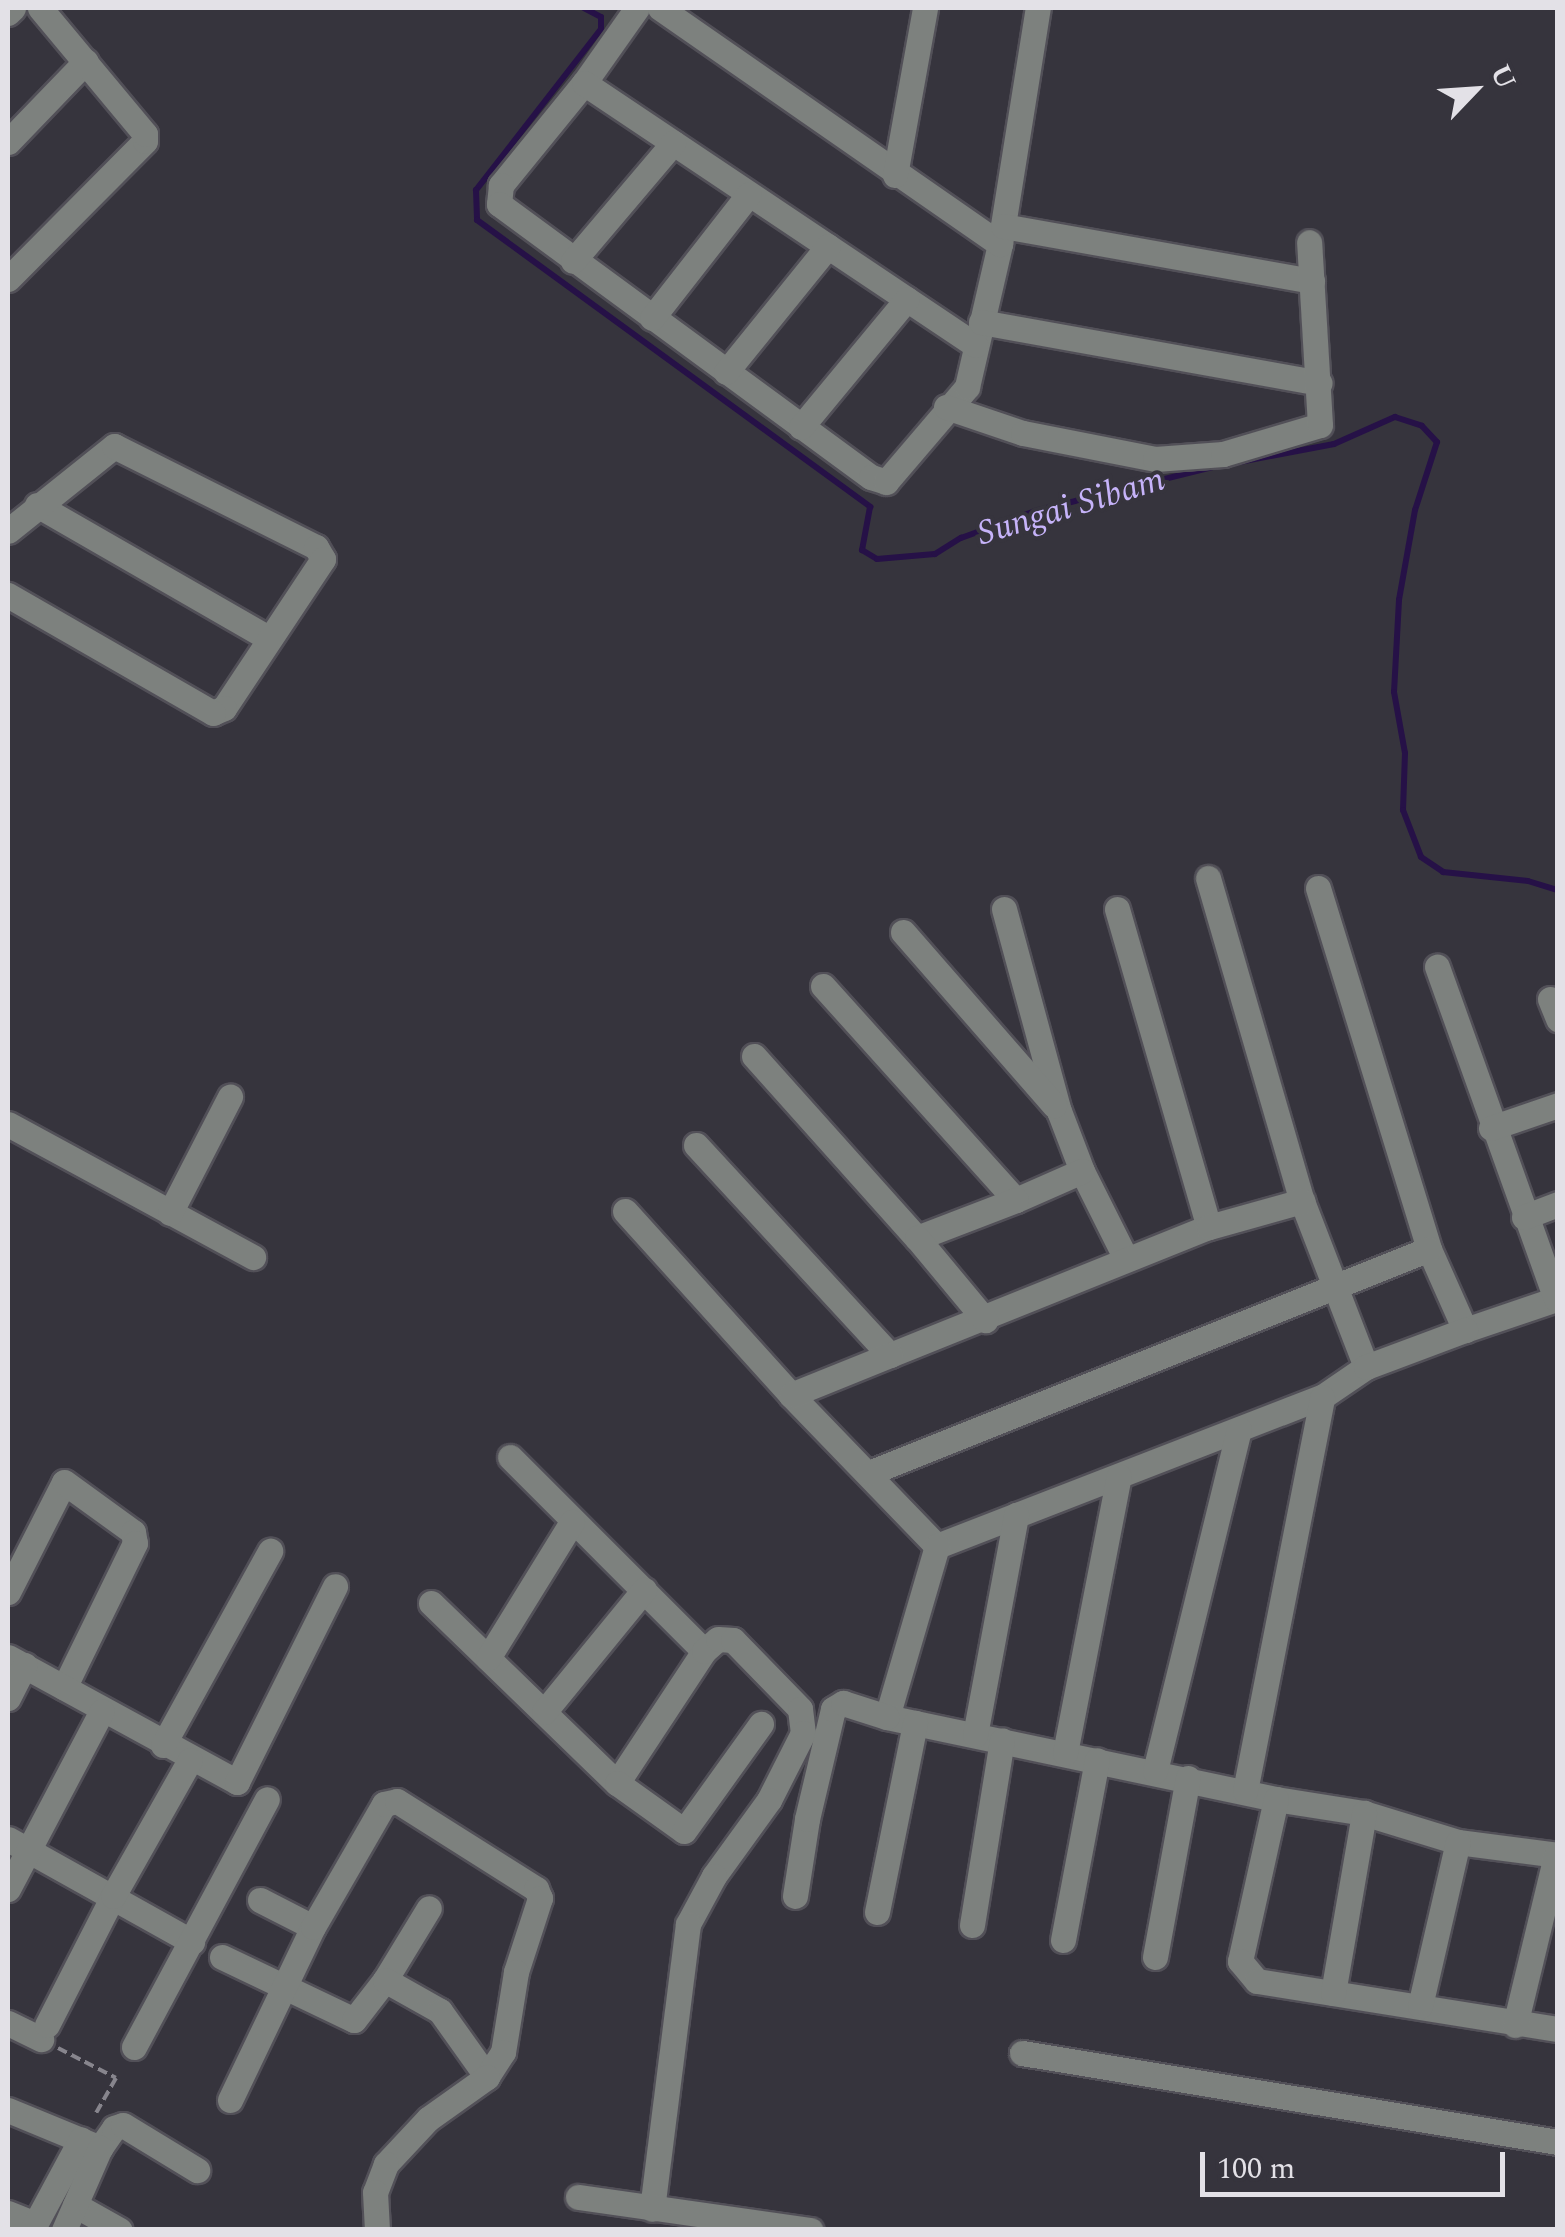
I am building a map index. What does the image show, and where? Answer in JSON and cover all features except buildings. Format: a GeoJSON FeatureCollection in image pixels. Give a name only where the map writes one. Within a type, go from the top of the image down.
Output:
{"type":"FeatureCollection","features":[{"type":"Feature","properties":{"kind":"street"},"geometry":{"type":"LineString","coordinates":[[8,13],[13,8]]}},
{"type":"Feature","properties":{"kind":"street"},"geometry":{"type":"LineString","coordinates":[[8,280],[144,141],[142,126],[40,8]]}},
{"type":"Feature","properties":{"kind":"street"},"geometry":{"type":"LineString","coordinates":[[637,8],[584,83],[501,184],[499,204],[871,478],[886,482],[966,386],[1002,235],[1038,8]]}},
{"type":"Feature","properties":{"kind":"street"},"geometry":{"type":"LineString","coordinates":[[660,8],[896,175],[1002,235],[1312,281]]}},
{"type":"Feature","properties":{"kind":"street"},"geometry":{"type":"LineString","coordinates":[[896,175],[925,8]]}},
{"type":"Feature","properties":{"kind":"street"},"geometry":{"type":"LineString","coordinates":[[8,142],[86,62]]}},
{"type":"Feature","properties":{"kind":"street"},"geometry":{"type":"LineString","coordinates":[[584,83],[906,299],[979,334],[1320,383]]}},
{"type":"Feature","properties":{"kind":"street"},"geometry":{"type":"LineString","coordinates":[[573,261],[673,143]]}},
{"type":"Feature","properties":{"kind":"street"},"geometry":{"type":"LineString","coordinates":[[652,318],[750,194]]}},
{"type":"Feature","properties":{"kind":"street"},"geometry":{"type":"LineString","coordinates":[[946,407],[1024,432],[1156,458],[1223,454],[1320,424],[1310,242]]}},
{"type":"Feature","properties":{"kind":"street"},"geometry":{"type":"LineString","coordinates":[[726,372],[828,246]]}},
{"type":"Feature","properties":{"kind":"street"},"geometry":{"type":"LineString","coordinates":[[801,426],[906,299]]}},
{"type":"Feature","properties":{"kind":"street"},"geometry":{"type":"LineString","coordinates":[[8,531],[107,448],[122,446],[316,547],[322,559],[224,708],[212,713],[8,595]]}},
{"type":"Feature","properties":{"kind":"street"},"geometry":{"type":"LineString","coordinates":[[37,505],[268,638]]}},
{"type":"Feature","properties":{"kind":"street"},"geometry":{"type":"LineString","coordinates":[[1208,878],[1302,1201],[1366,1367]]}},
{"type":"Feature","properties":{"kind":"street"},"geometry":{"type":"LineString","coordinates":[[1318,888],[1429,1249],[1465,1330]]}},
{"type":"Feature","properties":{"kind":"street"},"geometry":{"type":"LineString","coordinates":[[1004,909],[1059,1111],[1082,1171],[1126,1259]]}},
{"type":"Feature","properties":{"kind":"street"},"geometry":{"type":"LineString","coordinates":[[1116,909],[1209,1227]]}},
{"type":"Feature","properties":{"kind":"street"},"geometry":{"type":"LineString","coordinates":[[903,932],[1059,1111]]}},
{"type":"Feature","properties":{"kind":"street"},"geometry":{"type":"LineString","coordinates":[[937,1546],[1322,1397],[1366,1367],[1556,1299],[1491,1128],[1436,967]]}},
{"type":"Feature","properties":{"kind":"street"},"geometry":{"type":"LineString","coordinates":[[823,986],[1016,1200]]}},
{"type":"Feature","properties":{"kind":"street"},"geometry":{"type":"LineString","coordinates":[[754,1056],[985,1320]]}},
{"type":"Feature","properties":{"kind":"street"},"geometry":{"type":"LineString","coordinates":[[170,1213],[230,1097]]}},
{"type":"Feature","properties":{"kind":"street"},"geometry":{"type":"LineString","coordinates":[[1491,1128],[1558,1104]]}},
{"type":"Feature","properties":{"kind":"street"},"geometry":{"type":"LineString","coordinates":[[8,1124],[254,1257]]}},
{"type":"Feature","properties":{"kind":"street"},"geometry":{"type":"LineString","coordinates":[[696,1144],[890,1355]]}},
{"type":"Feature","properties":{"kind":"street"},"geometry":{"type":"LineString","coordinates":[[917,1238],[1082,1171]]}},
{"type":"Feature","properties":{"kind":"street"},"geometry":{"type":"LineString","coordinates":[[791,1395],[1209,1227],[1302,1201]]}},
{"type":"Feature","properties":{"kind":"street"},"geometry":{"type":"LineString","coordinates":[[1524,1217],[1558,1204]]}},
{"type":"Feature","properties":{"kind":"street"},"geometry":{"type":"LineString","coordinates":[[625,1211],[791,1395],[937,1546]]}},
{"type":"Feature","properties":{"kind":"street"},"geometry":{"type":"LineString","coordinates":[[869,1473],[1429,1249]]}},
{"type":"Feature","properties":{"kind":"street"},"geometry":{"type":"LineString","coordinates":[[1246,1792],[1322,1397]]}},
{"type":"Feature","properties":{"kind":"street"},"geometry":{"type":"LineString","coordinates":[[1154,1771],[1239,1429]]}},
{"type":"Feature","properties":{"kind":"street"},"geometry":{"type":"LineString","coordinates":[[510,1457],[704,1651]]}},
{"type":"Feature","properties":{"kind":"street"},"geometry":{"type":"LineString","coordinates":[[1064,1753],[1118,1476]]}},
{"type":"Feature","properties":{"kind":"street"},"geometry":{"type":"LineString","coordinates":[[8,1592],[64,1482],[133,1532],[135,1543],[64,1688]]}},
{"type":"Feature","properties":{"kind":"street"},"geometry":{"type":"LineString","coordinates":[[975,1735],[1016,1516]]}},
{"type":"Feature","properties":{"kind":"street"},"geometry":{"type":"LineString","coordinates":[[488,1658],[572,1522]]}},
{"type":"Feature","properties":{"kind":"street"},"geometry":{"type":"LineString","coordinates":[[887,1717],[937,1546]]}},
{"type":"Feature","properties":{"kind":"street"},"geometry":{"type":"LineString","coordinates":[[164,1745],[270,1550]]}},
{"type":"Feature","properties":{"kind":"street"},"geometry":{"type":"LineString","coordinates":[[8,1698],[16,1661],[190,1760],[237,1782],[335,1586]]}},
{"type":"Feature","properties":{"kind":"street"},"geometry":{"type":"LineString","coordinates":[[544,1712],[644,1590]]}},
{"type":"Feature","properties":{"kind":"street"},"geometry":{"type":"LineString","coordinates":[[431,1603],[617,1783],[684,1831],[761,1724]]}},
{"type":"Feature","properties":{"kind":"street"},"geometry":{"type":"LineString","coordinates":[[617,1783],[704,1651],[718,1639],[733,1640],[796,1702],[804,1726],[769,1800],[714,1876],[688,1924],[652,2209]]}},
{"type":"Feature","properties":{"kind":"street"},"geometry":{"type":"LineString","coordinates":[[796,1896],[807,1819],[833,1709],[843,1703],[915,1723],[1276,1799],[1364,1813],[1458,1842],[1557,1855],[1515,2025]]}},
{"type":"Feature","properties":{"kind":"street"},"geometry":{"type":"LineString","coordinates":[[8,1890],[19,1845],[102,1710]]}},
{"type":"Feature","properties":{"kind":"street"},"geometry":{"type":"LineString","coordinates":[[877,1912],[915,1723]]}},
{"type":"Feature","properties":{"kind":"street"},"geometry":{"type":"LineString","coordinates":[[972,1925],[1002,1740]]}},
{"type":"Feature","properties":{"kind":"street"},"geometry":{"type":"LineString","coordinates":[[8,2023],[44,2032],[113,1896],[190,1760]]}},
{"type":"Feature","properties":{"kind":"street"},"geometry":{"type":"LineString","coordinates":[[1064,1940],[1097,1760]]}},
{"type":"Feature","properties":{"kind":"street"},"geometry":{"type":"LineString","coordinates":[[1155,1957],[1188,1778]]}},
{"type":"Feature","properties":{"kind":"street"},"geometry":{"type":"LineString","coordinates":[[134,2047],[266,1799]]}},
{"type":"Feature","properties":{"kind":"street"},"geometry":{"type":"LineString","coordinates":[[1276,1799],[1240,1961],[1257,1982],[1558,2029]]}},
{"type":"Feature","properties":{"kind":"street"},"geometry":{"type":"LineString","coordinates":[[230,2100],[312,1927],[390,1801],[536,1890],[540,1898],[516,1972],[503,2052],[486,2077],[428,2119],[386,2164],[375,2192],[377,2230]]}},
{"type":"Feature","properties":{"kind":"street"},"geometry":{"type":"LineString","coordinates":[[1333,1993],[1364,1813]]}},
{"type":"Feature","properties":{"kind":"street"},"geometry":{"type":"LineString","coordinates":[[1420,2006],[1458,1842]]}},
{"type":"Feature","properties":{"kind":"street"},"geometry":{"type":"LineString","coordinates":[[19,1845],[192,1942]]}},
{"type":"Feature","properties":{"kind":"street"},"geometry":{"type":"LineString","coordinates":[[260,1900],[312,1927]]}},
{"type":"Feature","properties":{"kind":"street"},"geometry":{"type":"LineString","coordinates":[[222,1957],[349,2022],[385,1980],[429,1908]]}},
{"type":"Feature","properties":{"kind":"street"},"geometry":{"type":"LineString","coordinates":[[385,1980],[440,2012],[486,2077]]}},
{"type":"Feature","properties":{"kind":"street"},"geometry":{"type":"LineString","coordinates":[[1022,2053],[1558,2142]]}},
{"type":"Feature","properties":{"kind":"street"},"geometry":{"type":"LineString","coordinates":[[8,2110],[91,2144]]}},
{"type":"Feature","properties":{"kind":"street"},"geometry":{"type":"LineString","coordinates":[[8,2213],[34,2227],[91,2144],[124,2125],[197,2170]]}},
{"type":"Feature","properties":{"kind":"street"},"geometry":{"type":"LineString","coordinates":[[64,2230],[75,2205],[91,2144]]}},
{"type":"Feature","properties":{"kind":"street"},"geometry":{"type":"LineString","coordinates":[[578,2197],[811,2230]]}},
{"type":"Feature","properties":{"kind":"street"},"geometry":{"type":"LineString","coordinates":[[75,2205],[120,2230]]}},
{"type":"Feature","properties":{"kind":"path"},"geometry":{"type":"LineString","coordinates":[[44,2032],[116,2078],[91,2144]]}},
{"type":"Feature","properties":{"kind":"waterway","name":"Sungai Sibam"},"geometry":{"type":"LineString","coordinates":[[584,8],[601,17],[601,29],[476,190],[477,220],[870,507],[862,550],[877,559],[935,554],[961,538],[1035,511],[1217,466]]}},
{"type":"Feature","properties":{"kind":"waterway","name":"Sungai Sibam"},"geometry":{"type":"LineString","coordinates":[[1229,464],[1334,444],[1395,417],[1422,426],[1437,442],[1415,510],[1399,600],[1394,692],[1405,753],[1403,810],[1421,857],[1443,872],[1528,881],[1558,890]]}}]}
